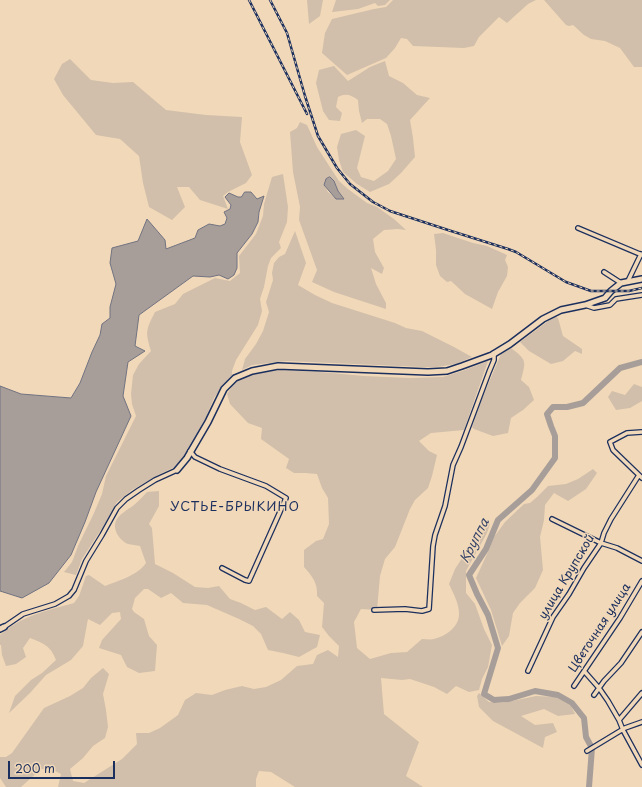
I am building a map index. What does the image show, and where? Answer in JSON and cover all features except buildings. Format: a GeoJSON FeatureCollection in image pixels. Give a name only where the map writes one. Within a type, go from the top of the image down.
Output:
{"type":"FeatureCollection","features":[{"type":"Feature","properties":{"kind":"street"},"geometry":{"type":"LineString","coordinates":[[578,228],[641,254],[628,282]]}},
{"type":"Feature","properties":{"kind":"street"},"geometry":{"type":"LineString","coordinates":[[604,272],[621,283]]}},
{"type":"Feature","properties":{"kind":"street"},"geometry":{"type":"LineString","coordinates":[[2,628],[23,614],[56,604],[69,596],[74,590],[86,561],[117,508],[126,499],[139,490],[155,480],[177,470],[208,422],[224,389],[235,378],[252,371],[278,366],[428,372],[446,371],[494,353],[525,333],[543,319],[561,310],[585,305],[605,298],[621,283],[642,279]]}},
{"type":"Feature","properties":{"kind":"street"},"geometry":{"type":"LineString","coordinates":[[585,305],[594,308],[610,305],[616,300],[642,295]]}},
{"type":"Feature","properties":{"kind":"street"},"geometry":{"type":"LineString","coordinates":[[374,610],[405,609],[422,611],[429,609],[435,535],[445,506],[453,465],[494,360],[494,353]]}},
{"type":"Feature","properties":{"kind":"street"},"geometry":{"type":"LineString","coordinates":[[640,476],[614,450],[610,442],[628,434],[642,432]]}},
{"type":"Feature","properties":{"kind":"street"},"geometry":{"type":"LineString","coordinates":[[190,452],[195,457],[220,469],[266,486],[286,498],[249,581],[222,568]]}},
{"type":"Feature","properties":{"kind":"street","name":"улица Крупской"},"geometry":{"type":"LineString","coordinates":[[528,671],[554,617],[601,543],[611,519],[640,476]]}},
{"type":"Feature","properties":{"kind":"street"},"geometry":{"type":"LineString","coordinates":[[552,519],[601,543],[617,548],[642,561]]}},
{"type":"Feature","properties":{"kind":"street","name":"Цветочная улица"},"geometry":{"type":"LineString","coordinates":[[574,686],[620,618],[642,581]]}},
{"type":"Feature","properties":{"kind":"street"},"geometry":{"type":"LineString","coordinates":[[594,695],[621,663],[642,632]]}},
{"type":"Feature","properties":{"kind":"street"},"geometry":{"type":"LineString","coordinates":[[584,672],[599,688],[619,720],[642,765]]}},
{"type":"Feature","properties":{"kind":"street"},"geometry":{"type":"LineString","coordinates":[[619,720],[642,693]]}},
{"type":"Feature","properties":{"kind":"street"},"geometry":{"type":"LineString","coordinates":[[587,751],[623,730],[642,722]]}},
{"type":"Feature","properties":{"kind":"shaded area"},"geometry":{"type":"Polygon","coordinates":[[[307,0],[323,0],[320,16],[309,24],[307,0]]]}},
{"type":"Feature","properties":{"kind":"shaded area"},"geometry":{"type":"Polygon","coordinates":[[[336,0],[390,0],[385,5],[378,6],[375,3],[358,9],[332,12],[336,0]]]}},
{"type":"Feature","properties":{"kind":"shaded area"},"geometry":{"type":"Polygon","coordinates":[[[393,0],[536,0],[528,4],[507,23],[499,17],[479,37],[474,46],[464,48],[413,46],[407,39],[401,38],[386,58],[347,75],[322,53],[325,33],[332,19],[386,7],[393,0]]]}},
{"type":"Feature","properties":{"kind":"shaded area"},"geometry":{"type":"Polygon","coordinates":[[[544,0],[642,0],[642,67],[634,67],[620,48],[605,41],[591,39],[573,25],[566,25],[544,0]]]}},
{"type":"Feature","properties":{"kind":"shaded area"},"geometry":{"type":"Polygon","coordinates":[[[70,59],[91,80],[113,83],[133,82],[166,110],[206,115],[242,117],[240,142],[252,175],[246,183],[223,196],[228,209],[200,200],[189,187],[177,187],[185,207],[172,220],[149,207],[143,183],[139,156],[120,139],[96,135],[63,95],[54,79],[62,64],[70,59]]]}},
{"type":"Feature","properties":{"kind":"shaded area"},"geometry":{"type":"Polygon","coordinates":[[[385,61],[389,76],[403,83],[417,95],[430,98],[410,120],[415,157],[389,184],[370,192],[357,184],[343,172],[337,147],[341,134],[356,130],[365,136],[357,168],[361,177],[374,181],[388,171],[396,159],[387,124],[380,119],[367,119],[362,123],[358,100],[346,95],[338,97],[336,107],[342,113],[340,121],[329,120],[323,111],[316,83],[319,70],[334,66],[348,81],[370,67],[385,61]]]}},
{"type":"Feature","properties":{"kind":"shaded area"},"geometry":{"type":"Polygon","coordinates":[[[300,122],[307,125],[317,147],[339,181],[367,203],[377,207],[394,219],[406,230],[384,230],[373,239],[375,252],[384,268],[382,274],[371,268],[376,284],[386,303],[386,309],[334,292],[312,282],[317,270],[299,220],[300,207],[293,172],[290,132],[297,128],[300,122]],[[334,181],[324,185],[328,192],[336,199],[344,199],[338,191],[334,181]]]}},
{"type":"Feature","properties":{"kind":"shaded area"},"geometry":{"type":"Polygon","coordinates":[[[283,174],[288,207],[287,222],[279,242],[281,248],[271,258],[268,266],[260,299],[262,311],[258,325],[236,360],[232,371],[232,377],[214,398],[193,442],[175,467],[132,490],[117,502],[108,519],[82,559],[76,575],[64,572],[72,562],[102,494],[106,476],[136,416],[132,404],[131,394],[133,375],[139,364],[151,351],[147,331],[155,312],[175,304],[183,294],[215,278],[230,281],[240,273],[239,256],[256,234],[263,216],[264,204],[272,177],[283,174]]]}},
{"type":"Feature","properties":{"kind":"shaded area"},"geometry":{"type":"Polygon","coordinates":[[[330,177],[334,181],[338,191],[344,199],[336,199],[324,185],[326,179],[330,177]]]}},
{"type":"Feature","properties":{"kind":"shaded area"},"geometry":{"type":"Polygon","coordinates":[[[245,192],[251,192],[257,199],[264,196],[259,212],[258,222],[252,234],[237,253],[237,268],[234,275],[228,279],[219,275],[210,277],[193,276],[139,315],[135,346],[145,351],[128,362],[123,396],[131,416],[96,492],[71,555],[49,583],[22,598],[0,591],[0,386],[21,394],[71,398],[80,383],[100,335],[102,324],[110,318],[110,307],[116,284],[110,263],[112,248],[138,241],[147,219],[165,240],[166,249],[195,238],[198,230],[209,224],[220,226],[225,224],[227,218],[224,212],[230,209],[231,205],[225,197],[229,193],[241,197],[245,192]]]}},
{"type":"Feature","properties":{"kind":"shaded area"},"geometry":{"type":"Polygon","coordinates":[[[295,231],[306,263],[298,285],[332,303],[395,323],[406,328],[422,331],[472,357],[456,364],[437,367],[287,361],[252,365],[242,370],[245,359],[263,331],[269,312],[266,302],[273,280],[272,273],[274,263],[279,257],[285,254],[295,231]]]}},
{"type":"Feature","properties":{"kind":"shaded area"},"geometry":{"type":"Polygon","coordinates":[[[443,233],[487,246],[507,255],[505,260],[508,267],[507,276],[498,292],[492,309],[465,294],[451,281],[447,282],[440,276],[436,265],[434,234],[443,233]]]}},
{"type":"Feature","properties":{"kind":"shaded area"},"geometry":{"type":"Polygon","coordinates":[[[555,316],[558,318],[563,336],[582,349],[582,354],[575,351],[563,361],[551,364],[529,351],[520,342],[555,316]]]}},
{"type":"Feature","properties":{"kind":"shaded area"},"geometry":{"type":"Polygon","coordinates":[[[511,348],[523,358],[524,369],[521,380],[529,387],[534,400],[511,418],[508,433],[493,436],[472,427],[481,401],[501,354],[511,348]]]}},
{"type":"Feature","properties":{"kind":"shaded area"},"geometry":{"type":"Polygon","coordinates":[[[488,361],[464,430],[431,433],[419,441],[429,451],[437,455],[428,488],[415,500],[395,547],[385,559],[380,576],[377,610],[361,609],[354,622],[357,648],[370,659],[391,653],[407,652],[422,639],[439,638],[447,633],[457,623],[459,614],[457,602],[449,584],[455,569],[466,552],[479,525],[490,524],[487,533],[466,571],[466,593],[475,604],[484,629],[492,645],[488,667],[482,679],[479,690],[469,692],[456,686],[447,694],[434,687],[410,679],[402,680],[381,678],[384,714],[419,742],[406,776],[423,787],[295,787],[271,772],[259,771],[256,779],[256,787],[58,787],[61,774],[53,770],[41,769],[21,787],[6,787],[0,778],[0,757],[6,757],[12,753],[44,708],[83,688],[91,678],[103,668],[109,674],[103,694],[108,727],[105,738],[93,746],[83,758],[70,769],[73,781],[84,783],[122,759],[137,744],[136,733],[149,733],[160,728],[178,715],[185,700],[196,693],[212,695],[242,686],[254,689],[266,687],[281,680],[297,666],[313,664],[317,655],[328,650],[338,657],[339,646],[322,627],[324,603],[317,596],[317,587],[314,580],[304,567],[304,550],[316,541],[323,539],[329,524],[328,498],[322,488],[317,474],[294,473],[286,468],[289,459],[261,439],[262,428],[248,423],[230,404],[227,394],[234,383],[250,375],[281,370],[410,378],[443,377],[488,361]]]}},
{"type":"Feature","properties":{"kind":"shaded area"},"geometry":{"type":"Polygon","coordinates":[[[634,384],[642,387],[642,401],[630,408],[616,410],[608,397],[612,391],[625,395],[634,384]]]}},
{"type":"Feature","properties":{"kind":"shaded area"},"geometry":{"type":"Polygon","coordinates":[[[593,469],[597,473],[586,489],[568,501],[554,493],[545,505],[544,520],[540,537],[543,570],[535,588],[520,603],[513,613],[509,636],[502,646],[491,610],[476,578],[494,537],[505,522],[524,504],[530,503],[548,486],[566,484],[578,479],[593,469]]]}},
{"type":"Feature","properties":{"kind":"shaded area"},"geometry":{"type":"Polygon","coordinates":[[[159,491],[159,506],[149,524],[152,528],[155,564],[195,587],[208,588],[219,586],[230,599],[255,610],[266,607],[282,619],[290,612],[299,620],[305,632],[320,635],[317,647],[299,657],[268,650],[261,634],[253,626],[239,619],[207,605],[183,603],[171,593],[161,598],[148,589],[144,589],[135,598],[132,609],[144,619],[149,636],[157,645],[155,671],[139,673],[127,667],[121,655],[99,648],[102,640],[121,619],[120,612],[112,613],[100,625],[88,619],[83,646],[71,660],[46,675],[9,713],[15,696],[31,680],[42,673],[56,660],[49,648],[30,638],[23,648],[26,657],[16,664],[6,666],[0,645],[0,635],[17,623],[35,614],[74,603],[79,596],[86,576],[89,575],[105,586],[138,571],[146,563],[140,546],[128,544],[122,540],[115,530],[115,522],[147,492],[159,491]]]}},
{"type":"Feature","properties":{"kind":"shaded area"},"geometry":{"type":"Polygon","coordinates":[[[479,693],[489,702],[502,703],[536,696],[556,697],[571,706],[575,714],[558,716],[544,709],[521,716],[535,725],[553,723],[557,732],[545,737],[543,748],[493,721],[479,707],[477,696],[479,693]]]}},
{"type":"Feature","properties":{"kind":"waterway","name":"Круппа"},"geometry":{"type":"LineString","coordinates":[[589,787],[592,748],[586,737],[584,718],[572,703],[558,695],[535,691],[509,699],[494,700],[484,694],[498,648],[488,615],[469,575],[486,549],[498,520],[532,490],[555,458],[555,436],[547,414],[553,407],[567,407],[583,403],[620,368],[642,362]]}},
{"type":"Feature","properties":{"kind":"railway"},"geometry":{"type":"LineString","coordinates":[[249,0],[307,114]]}},
{"type":"Feature","properties":{"kind":"railway"},"geometry":{"type":"LineString","coordinates":[[270,0],[287,33],[318,136],[337,168],[350,184],[373,202],[390,211],[516,252],[566,282],[591,291],[629,291],[642,288]]}},
{"type":"Feature","properties":{"kind":"district","name":"УСТЬЕ-БРЫКИНО"},"geometry":{"type":"Point","coordinates":[235,507]}}]}
